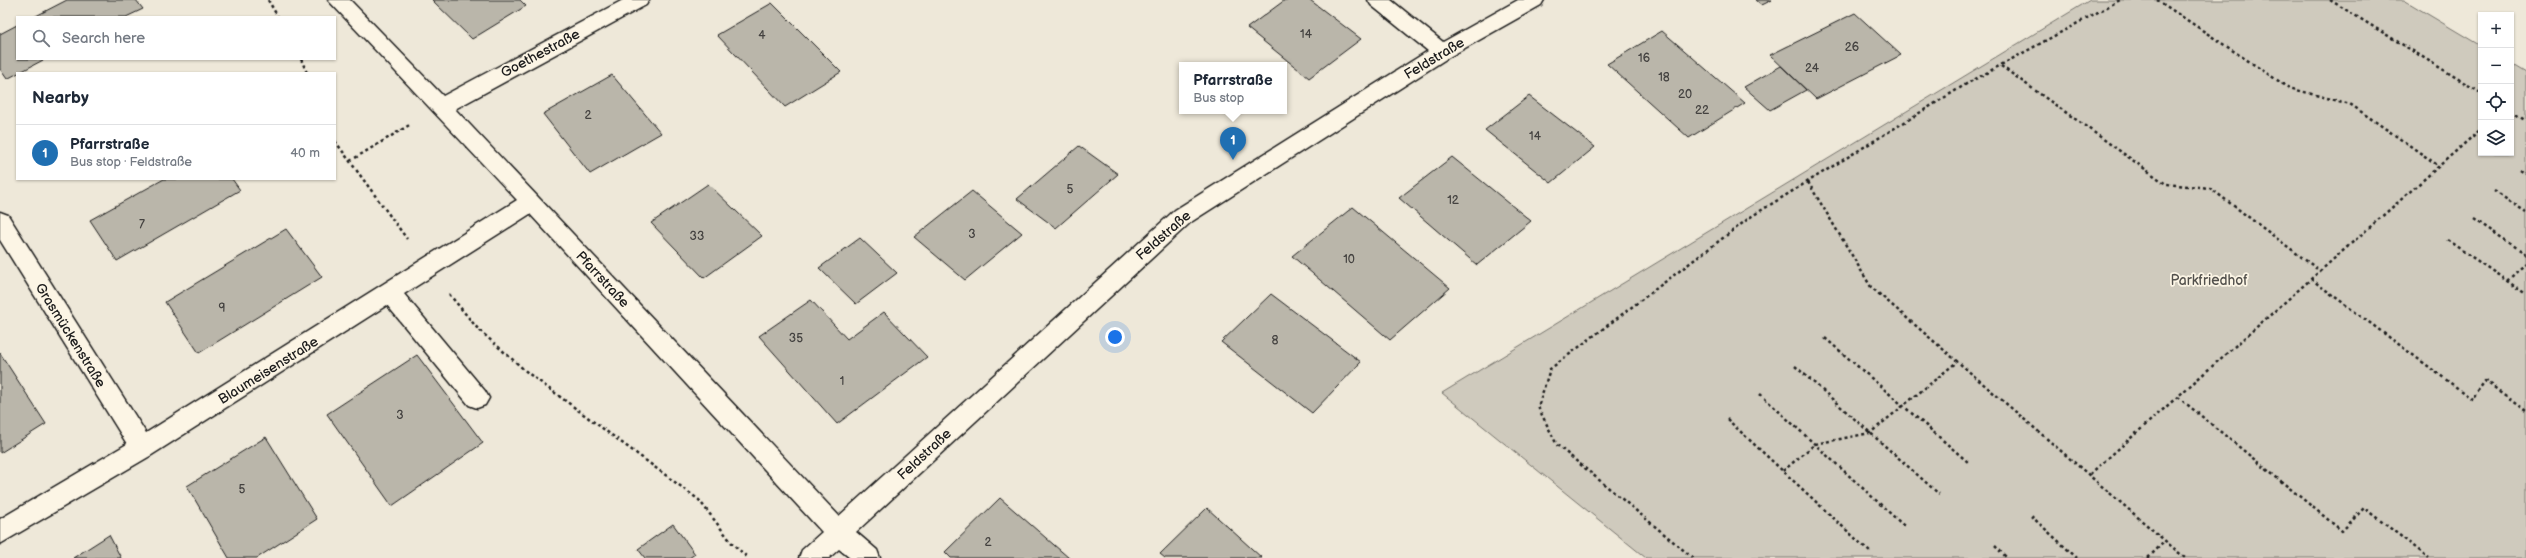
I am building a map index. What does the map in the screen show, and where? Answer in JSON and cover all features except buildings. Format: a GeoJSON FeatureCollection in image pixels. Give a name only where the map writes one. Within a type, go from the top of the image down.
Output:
{"type":"FeatureCollection","features":[{"type":"Feature","properties":{"kind":"street","name":"Pfarrstraße"},"geometry":{"type":"LineString","coordinates":[[338,0],[532,202],[838,532],[868,558]]}},
{"type":"Feature","properties":{"kind":"street","name":"Goethestraße"},"geometry":{"type":"LineString","coordinates":[[441,107],[639,0]]}},
{"type":"Feature","properties":{"kind":"street"},"geometry":{"type":"LineString","coordinates":[[1378,0],[1442,52]]}},
{"type":"Feature","properties":{"kind":"street","name":"Feldstraße"},"geometry":{"type":"LineString","coordinates":[[811,558],[1183,216],[1442,52],[1534,0]]}},
{"type":"Feature","properties":{"kind":"street","name":"Blaumeisenstraße"},"geometry":{"type":"LineString","coordinates":[[0,532],[142,448],[532,202]]}},
{"type":"Feature","properties":{"kind":"street","name":"Grasmückenstraße"},"geometry":{"type":"LineString","coordinates":[[0,221],[142,448]]}},
{"type":"Feature","properties":{"kind":"street"},"geometry":{"type":"LineString","coordinates":[[390,292],[477,398]]}},
{"type":"Feature","properties":{"kind":"path"},"geometry":{"type":"LineString","coordinates":[[268,0],[277,16]]}},
{"type":"Feature","properties":{"kind":"path"},"geometry":{"type":"LineString","coordinates":[[1693,558],[1557,445],[1538,407],[1550,369],[1752,216],[2000,66],[2120,0]]}},
{"type":"Feature","properties":{"kind":"path"},"geometry":{"type":"LineString","coordinates":[[2157,0],[2289,88],[2350,104],[2439,166]]}},
{"type":"Feature","properties":{"kind":"path"},"geometry":{"type":"LineString","coordinates":[[2330,0],[2478,90]]}},
{"type":"Feature","properties":{"kind":"path"},"geometry":{"type":"LineString","coordinates":[[301,60],[307,72]]}},
{"type":"Feature","properties":{"kind":"path"},"geometry":{"type":"LineString","coordinates":[[2000,66],[2166,184],[2210,188],[2320,271]]}},
{"type":"Feature","properties":{"kind":"path"},"geometry":{"type":"LineString","coordinates":[[350,161],[441,107]]}},
{"type":"Feature","properties":{"kind":"path"},"geometry":{"type":"LineString","coordinates":[[2514,113],[2526,120]]}},
{"type":"Feature","properties":{"kind":"path"},"geometry":{"type":"LineString","coordinates":[[2090,474],[2478,132]]}},
{"type":"Feature","properties":{"kind":"path"},"geometry":{"type":"LineString","coordinates":[[336,142],[428,269],[478,329],[528,373],[699,500],[732,543],[748,558]]}},
{"type":"Feature","properties":{"kind":"path"},"geometry":{"type":"LineString","coordinates":[[2520,170],[2526,174]]}},
{"type":"Feature","properties":{"kind":"path"},"geometry":{"type":"LineString","coordinates":[[1808,182],[1871,287],[2090,474],[2185,558]]}},
{"type":"Feature","properties":{"kind":"path"},"geometry":{"type":"LineString","coordinates":[[2494,191],[2526,212]]}},
{"type":"Feature","properties":{"kind":"path"},"geometry":{"type":"LineString","coordinates":[[2474,219],[2526,254]]}},
{"type":"Feature","properties":{"kind":"path"},"geometry":{"type":"LineString","coordinates":[[2447,240],[2526,294]]}},
{"type":"Feature","properties":{"kind":"path"},"geometry":{"type":"LineString","coordinates":[[2507,281],[2526,263]]}},
{"type":"Feature","properties":{"kind":"path"},"geometry":{"type":"LineString","coordinates":[[2311,279],[2472,399],[2485,381],[2526,410]]}},
{"type":"Feature","properties":{"kind":"path"},"geometry":{"type":"LineString","coordinates":[[1825,338],[1969,463]]}},
{"type":"Feature","properties":{"kind":"path"},"geometry":{"type":"LineString","coordinates":[[1783,471],[1815,444],[1870,433],[1958,361]]}},
{"type":"Feature","properties":{"kind":"path"},"geometry":{"type":"LineString","coordinates":[[1795,366],[1939,494]]}},
{"type":"Feature","properties":{"kind":"path"},"geometry":{"type":"LineString","coordinates":[[1760,394],[1904,526]]}},
{"type":"Feature","properties":{"kind":"path"},"geometry":{"type":"LineString","coordinates":[[2178,397],[2342,531],[2364,508],[2429,558]]}},
{"type":"Feature","properties":{"kind":"path"},"geometry":{"type":"LineString","coordinates":[[1727,419],[1871,553]]}},
{"type":"Feature","properties":{"kind":"path"},"geometry":{"type":"LineString","coordinates":[[2031,516],[2077,558]]}},
{"type":"Feature","properties":{"kind":"path"},"geometry":{"type":"LineString","coordinates":[[2148,558],[2165,541]]}},
{"type":"Feature","properties":{"kind":"path"},"geometry":{"type":"LineString","coordinates":[[1995,546],[2007,558]]}},
{"type":"Feature","properties":{"kind":"green space","name":"Parkfriedhof"},"geometry":{"type":"Polygon","coordinates":[[[2090,0],[2404,0],[2478,44],[2478,156],[2514,156],[2514,66],[2526,73],[2526,558],[1646,558],[1442,393],[2090,0]]]}},
{"type":"Feature","properties":{"kind":"place","name":"Pfarrstraße"},"geometry":{"type":"Point","coordinates":[1233,160]}}]}
